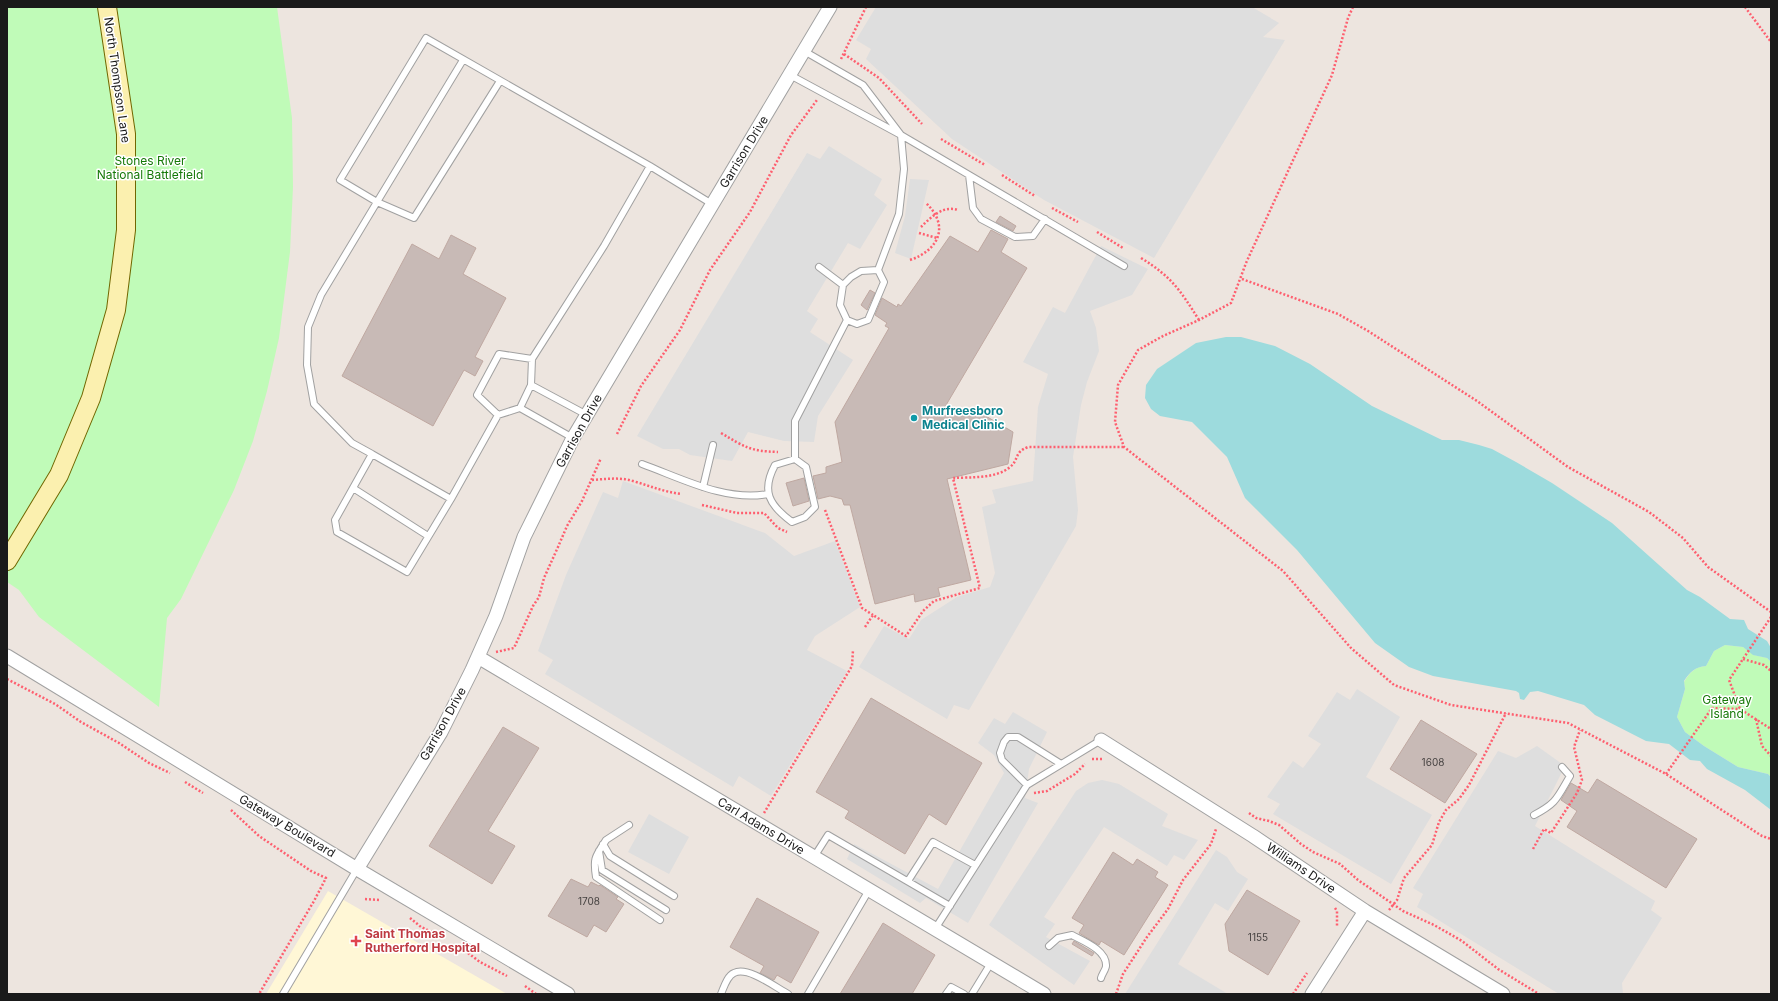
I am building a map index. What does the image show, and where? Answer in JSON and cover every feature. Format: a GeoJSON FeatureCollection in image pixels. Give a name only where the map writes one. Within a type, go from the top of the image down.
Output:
{"type":"FeatureCollection","features":[{"type":"Feature","properties":{"kind":"main road","name":"North Thompson Lane"},"geometry":{"type":"LineString","coordinates":[[7,561],[59,474],[91,398],[116,310],[126,230],[126,134],[107,7]]}},
{"type":"Feature","properties":{"kind":"street","name":"Garrison Drive"},"geometry":{"type":"LineString","coordinates":[[357,869],[441,732],[478,657],[496,616],[524,537],[573,438],[830,7]]}},
{"type":"Feature","properties":{"kind":"street","name":"Gateway Boulevard"},"geometry":{"type":"LineString","coordinates":[[7,656],[357,869],[568,994]]}},
{"type":"Feature","properties":{"kind":"street","name":"Carl Adams Drive"},"geometry":{"type":"LineString","coordinates":[[478,657],[1044,994]]}},
{"type":"Feature","properties":{"kind":"street","name":"Williams Drive"},"geometry":{"type":"LineString","coordinates":[[1101,740],[1253,836],[1381,921],[1503,994]]}},
{"type":"Feature","properties":{"kind":"street"},"geometry":{"type":"LineString","coordinates":[[1312,994],[1366,911]]}},
{"type":"Feature","properties":{"kind":"lane"},"geometry":{"type":"LineString","coordinates":[[500,81],[414,218],[377,202],[340,180],[426,38],[650,166],[712,204]]}},
{"type":"Feature","properties":{"kind":"lane"},"geometry":{"type":"LineString","coordinates":[[804,51],[863,85],[901,135],[904,169],[899,214],[878,270],[884,282],[868,320],[857,324],[847,320],[840,305],[843,285],[851,277],[861,271],[878,270]]}},
{"type":"Feature","properties":{"kind":"lane"},"geometry":{"type":"LineString","coordinates":[[451,499],[352,443],[314,404],[307,365],[308,327],[321,295],[463,60]]}},
{"type":"Feature","properties":{"kind":"lane"},"geometry":{"type":"LineString","coordinates":[[790,75],[901,135],[1124,266]]}},
{"type":"Feature","properties":{"kind":"lane"},"geometry":{"type":"LineString","coordinates":[[372,454],[335,520],[337,532],[407,572],[451,499],[498,415],[520,408],[532,384],[532,358],[604,246],[650,166]]}},
{"type":"Feature","properties":{"kind":"lane"},"geometry":{"type":"LineString","coordinates":[[970,175],[973,208],[981,219],[1014,237],[1033,236],[1045,220]]}},
{"type":"Feature","properties":{"kind":"lane"},"geometry":{"type":"LineString","coordinates":[[819,267],[843,285]]}},
{"type":"Feature","properties":{"kind":"lane"},"geometry":{"type":"LineString","coordinates":[[795,459],[795,421],[847,320]]}},
{"type":"Feature","properties":{"kind":"lane"},"geometry":{"type":"LineString","coordinates":[[498,415],[477,395],[499,354],[532,358]]}},
{"type":"Feature","properties":{"kind":"lane"},"geometry":{"type":"LineString","coordinates":[[532,384],[587,415]]}},
{"type":"Feature","properties":{"kind":"lane"},"geometry":{"type":"LineString","coordinates":[[520,408],[573,438]]}},
{"type":"Feature","properties":{"kind":"lane"},"geometry":{"type":"LineString","coordinates":[[703,487],[713,445]]}},
{"type":"Feature","properties":{"kind":"lane"},"geometry":{"type":"LineString","coordinates":[[795,459],[806,467],[815,507],[805,518],[792,522],[778,511],[768,494],[768,477],[775,465],[795,459]]}},
{"type":"Feature","properties":{"kind":"lane"},"geometry":{"type":"LineString","coordinates":[[642,464],[713,491],[754,497],[768,494]]}},
{"type":"Feature","properties":{"kind":"lane"},"geometry":{"type":"LineString","coordinates":[[353,488],[428,536]]}},
{"type":"Feature","properties":{"kind":"lane"},"geometry":{"type":"LineString","coordinates":[[1027,785],[1002,760],[1000,752],[1008,737],[1018,737],[1061,764]]}},
{"type":"Feature","properties":{"kind":"lane"},"geometry":{"type":"LineString","coordinates":[[935,929],[1027,785],[1101,740]]}},
{"type":"Feature","properties":{"kind":"lane"},"geometry":{"type":"LineString","coordinates":[[1534,815],[1550,807],[1556,801],[1570,776],[1562,767]]}},
{"type":"Feature","properties":{"kind":"lane"},"geometry":{"type":"LineString","coordinates":[[629,825],[606,840],[599,851],[593,861],[596,877],[660,920]]}},
{"type":"Feature","properties":{"kind":"lane"},"geometry":{"type":"LineString","coordinates":[[814,857],[828,835],[950,906]]}},
{"type":"Feature","properties":{"kind":"lane"},"geometry":{"type":"LineString","coordinates":[[908,881],[933,842],[975,865]]}},
{"type":"Feature","properties":{"kind":"lane"},"geometry":{"type":"LineString","coordinates":[[604,844],[610,856],[674,896]]}},
{"type":"Feature","properties":{"kind":"lane"},"geometry":{"type":"LineString","coordinates":[[599,851],[602,870],[666,910]]}},
{"type":"Feature","properties":{"kind":"lane"},"geometry":{"type":"LineString","coordinates":[[283,994],[357,869]]}},
{"type":"Feature","properties":{"kind":"lane"},"geometry":{"type":"LineString","coordinates":[[808,994],[869,890]]}},
{"type":"Feature","properties":{"kind":"lane"},"geometry":{"type":"LineString","coordinates":[[1049,946],[1058,938],[1072,934],[1100,952],[1104,958],[1106,966],[1101,978]]}},
{"type":"Feature","properties":{"kind":"lane"},"geometry":{"type":"LineString","coordinates":[[972,994],[991,963]]}},
{"type":"Feature","properties":{"kind":"lane"},"geometry":{"type":"LineString","coordinates":[[721,994],[726,981],[733,973],[742,971],[751,973],[788,994]]}},
{"type":"Feature","properties":{"kind":"lane"},"geometry":{"type":"LineString","coordinates":[[946,994],[951,987],[964,994]]}},
{"type":"Feature","properties":{"kind":"path"},"geometry":{"type":"LineString","coordinates":[[841,59],[866,7]]}},
{"type":"Feature","properties":{"kind":"path"},"geometry":{"type":"LineString","coordinates":[[1353,7],[1348,18],[1332,75],[1246,264],[1242,279],[1231,303],[1199,320],[1163,336],[1138,350],[1118,385],[1115,422],[1124,447],[1283,571],[1351,648],[1394,684],[1451,704],[1568,723],[1666,774],[1762,836],[1771,840]]}},
{"type":"Feature","properties":{"kind":"path"},"geometry":{"type":"LineString","coordinates":[[1745,7],[1771,42]]}},
{"type":"Feature","properties":{"kind":"path"},"geometry":{"type":"LineString","coordinates":[[844,54],[878,78],[922,124]]}},
{"type":"Feature","properties":{"kind":"path"},"geometry":{"type":"LineString","coordinates":[[617,434],[641,386],[680,330],[710,270],[750,212],[791,135],[817,100]]}},
{"type":"Feature","properties":{"kind":"path"},"geometry":{"type":"LineString","coordinates":[[941,139],[985,165]]}},
{"type":"Feature","properties":{"kind":"path"},"geometry":{"type":"LineString","coordinates":[[1002,175],[1035,196]]}},
{"type":"Feature","properties":{"kind":"path"},"geometry":{"type":"LineString","coordinates":[[910,260],[931,249],[937,238],[938,222],[936,214],[926,203]]}},
{"type":"Feature","properties":{"kind":"path"},"geometry":{"type":"LineString","coordinates":[[921,227],[936,214],[948,208],[958,210]]}},
{"type":"Feature","properties":{"kind":"path"},"geometry":{"type":"LineString","coordinates":[[1052,208],[1078,222]]}},
{"type":"Feature","properties":{"kind":"path"},"geometry":{"type":"LineString","coordinates":[[1097,232],[1123,248]]}},
{"type":"Feature","properties":{"kind":"path"},"geometry":{"type":"LineString","coordinates":[[920,233],[937,238]]}},
{"type":"Feature","properties":{"kind":"path"},"geometry":{"type":"LineString","coordinates":[[1141,258],[1160,270],[1180,289],[1199,320]]}},
{"type":"Feature","properties":{"kind":"path"},"geometry":{"type":"LineString","coordinates":[[1242,279],[1338,314],[1368,331],[1477,401],[1568,467],[1649,512],[1683,538],[1708,567],[1771,612]]}},
{"type":"Feature","properties":{"kind":"path"},"geometry":{"type":"LineString","coordinates":[[721,433],[749,450],[759,452],[780,452]]}},
{"type":"Feature","properties":{"kind":"path"},"geometry":{"type":"LineString","coordinates":[[825,509],[862,608],[906,636],[923,611],[934,601],[980,588],[953,478],[997,474],[1009,468],[1021,450],[1028,447],[1124,447]]}},
{"type":"Feature","properties":{"kind":"path"},"geometry":{"type":"LineString","coordinates":[[478,657],[514,648],[533,606],[539,597],[544,578],[568,526],[592,480],[601,458]]}},
{"type":"Feature","properties":{"kind":"path"},"geometry":{"type":"LineString","coordinates":[[592,480],[618,479],[633,481],[658,490],[682,494]]}},
{"type":"Feature","properties":{"kind":"path"},"geometry":{"type":"LineString","coordinates":[[702,505],[737,513],[764,513],[778,528],[791,533]]}},
{"type":"Feature","properties":{"kind":"path"},"geometry":{"type":"LineString","coordinates":[[865,627],[873,615]]}},
{"type":"Feature","properties":{"kind":"path"},"geometry":{"type":"LineString","coordinates":[[1740,709],[1729,680],[1771,617]]}},
{"type":"Feature","properties":{"kind":"path"},"geometry":{"type":"LineString","coordinates":[[764,813],[852,666],[853,650]]}},
{"type":"Feature","properties":{"kind":"path"},"geometry":{"type":"LineString","coordinates":[[1743,659],[1764,665],[1771,671]]}},
{"type":"Feature","properties":{"kind":"path"},"geometry":{"type":"LineString","coordinates":[[7,679],[55,704],[80,722],[119,743],[149,763],[174,775]]}},
{"type":"Feature","properties":{"kind":"path"},"geometry":{"type":"LineString","coordinates":[[1666,774],[1712,708],[1740,709],[1771,729]]}},
{"type":"Feature","properties":{"kind":"path"},"geometry":{"type":"LineString","coordinates":[[1381,921],[1397,900],[1404,878],[1432,845],[1439,822],[1446,810],[1459,799],[1469,785],[1506,713]]}},
{"type":"Feature","properties":{"kind":"path"},"geometry":{"type":"LineString","coordinates":[[1756,719],[1762,746],[1771,756]]}},
{"type":"Feature","properties":{"kind":"path"},"geometry":{"type":"LineString","coordinates":[[1031,792],[1036,794],[1047,792],[1075,774],[1086,762],[1092,759],[1100,758],[1108,760]]}},
{"type":"Feature","properties":{"kind":"path"},"geometry":{"type":"LineString","coordinates":[[180,779],[209,797]]}},
{"type":"Feature","properties":{"kind":"path"},"geometry":{"type":"LineString","coordinates":[[225,806],[259,836],[311,871],[326,878],[259,994]]}},
{"type":"Feature","properties":{"kind":"path"},"geometry":{"type":"LineString","coordinates":[[1249,813],[1256,818],[1269,820],[1279,825],[1301,844],[1313,852],[1340,864],[1358,880],[1403,911],[1434,925],[1462,941],[1498,969],[1539,994]]}},
{"type":"Feature","properties":{"kind":"path"},"geometry":{"type":"LineString","coordinates":[[1116,994],[1123,974],[1147,937],[1168,910],[1183,880],[1211,844],[1216,828],[1222,832]]}},
{"type":"Feature","properties":{"kind":"path"},"geometry":{"type":"LineString","coordinates":[[365,899],[372,898],[385,903]]}},
{"type":"Feature","properties":{"kind":"path"},"geometry":{"type":"LineString","coordinates":[[1331,903],[1337,911],[1338,925],[1334,931]]}},
{"type":"Feature","properties":{"kind":"path"},"geometry":{"type":"LineString","coordinates":[[406,915],[421,927],[440,936]]}},
{"type":"Feature","properties":{"kind":"path"},"geometry":{"type":"LineString","coordinates":[[466,951],[480,962],[514,980]]}},
{"type":"Feature","properties":{"kind":"path"},"geometry":{"type":"LineString","coordinates":[[1293,994],[1310,969]]}},
{"type":"Feature","properties":{"kind":"path"},"geometry":{"type":"LineString","coordinates":[[523,985],[536,994]]}},
{"type":"Feature","properties":{"kind":"shaded area"},"geometry":{"type":"Polygon","coordinates":[[[876,7],[1252,7],[1279,23],[1263,37],[1285,40],[1154,258],[1044,200],[952,139],[866,59],[871,49],[856,40],[876,7]]]}},
{"type":"Feature","properties":{"kind":"shaded area"},"geometry":{"type":"Polygon","coordinates":[[[829,146],[882,179],[874,195],[887,205],[860,249],[848,243],[807,311],[818,319],[810,332],[853,360],[818,416],[814,442],[784,441],[748,432],[732,461],[690,455],[679,449],[663,449],[637,436],[807,153],[820,159],[829,146]]]}},
{"type":"Feature","properties":{"kind":"shaded area"},"geometry":{"type":"Polygon","coordinates":[[[910,179],[929,180],[911,259],[895,253],[905,216],[910,179]]]}},
{"type":"Feature","properties":{"kind":"shaded area"},"geometry":{"type":"Polygon","coordinates":[[[1101,246],[1148,269],[1132,295],[1090,311],[1096,328],[1099,351],[1087,382],[1081,405],[1073,457],[1078,510],[1076,526],[969,710],[954,705],[947,719],[859,667],[884,626],[909,639],[921,620],[957,597],[990,587],[995,573],[982,507],[996,503],[992,490],[1033,481],[1038,407],[1048,374],[1023,362],[1053,307],[1065,313],[1101,246]]]}},
{"type":"Feature","properties":{"kind":"shaded area"},"geometry":{"type":"Polygon","coordinates":[[[623,481],[765,533],[794,556],[835,541],[860,607],[815,636],[807,650],[847,671],[771,796],[739,776],[733,787],[545,674],[553,660],[538,651],[566,575],[603,492],[618,498],[623,481]]]}},
{"type":"Feature","properties":{"kind":"shaded area"},"geometry":{"type":"Polygon","coordinates":[[[1357,689],[1400,717],[1366,777],[1432,815],[1391,884],[1273,814],[1280,804],[1267,797],[1293,761],[1303,768],[1321,744],[1308,736],[1337,692],[1350,700],[1357,689]]]}},
{"type":"Feature","properties":{"kind":"shaded area"},"geometry":{"type":"Polygon","coordinates":[[[1013,712],[1047,732],[1029,769],[1025,798],[1038,803],[968,923],[926,898],[920,903],[847,859],[854,844],[938,889],[1004,773],[994,755],[978,743],[994,718],[1005,724],[1013,712]]]}},
{"type":"Feature","properties":{"kind":"shaded area"},"geometry":{"type":"Polygon","coordinates":[[[1537,746],[1565,766],[1535,826],[1655,901],[1651,910],[1662,918],[1622,983],[1623,994],[1559,994],[1417,907],[1423,894],[1413,888],[1498,751],[1516,758],[1537,746]]]}},
{"type":"Feature","properties":{"kind":"shaded area"},"geometry":{"type":"Polygon","coordinates":[[[1102,780],[1119,784],[1168,814],[1162,826],[1198,840],[1184,860],[1174,855],[1167,866],[1104,827],[1044,917],[1055,924],[1046,937],[1090,961],[1074,985],[989,925],[1076,791],[1088,783],[1102,780]]]}},
{"type":"Feature","properties":{"kind":"shaded area"},"geometry":{"type":"Polygon","coordinates":[[[649,814],[689,837],[669,874],[628,852],[649,814]]]}},
{"type":"Feature","properties":{"kind":"shaded area"},"geometry":{"type":"Polygon","coordinates":[[[1216,850],[1227,857],[1237,872],[1248,879],[1228,911],[1215,903],[1178,964],[1228,994],[1125,994],[1216,850]]]}},
{"type":"Feature","properties":{"kind":"shaded area","name":"Saint Thomas Rutherford Hospital"},"geometry":{"type":"Polygon","coordinates":[[[328,891],[507,994],[266,994],[328,891]]]}},
{"type":"Feature","properties":{"kind":"green space","name":"Stones River National Battlefield"},"geometry":{"type":"Polygon","coordinates":[[[7,7],[277,7],[292,118],[293,187],[290,252],[279,338],[267,391],[253,441],[234,490],[181,599],[167,618],[159,707],[39,617],[19,590],[7,582],[7,7]]]}},
{"type":"Feature","properties":{"kind":"green space","name":"Gateway Island"},"geometry":{"type":"Polygon","coordinates":[[[1725,645],[1743,647],[1754,655],[1767,658],[1771,662],[1771,777],[1768,774],[1738,767],[1704,746],[1685,732],[1677,717],[1685,689],[1684,682],[1686,678],[1696,669],[1706,666],[1714,651],[1725,645]]]}},
{"type":"Feature","properties":{"kind":"water"},"geometry":{"type":"Polygon","coordinates":[[[1226,337],[1241,337],[1275,346],[1310,364],[1372,406],[1442,440],[1459,440],[1479,445],[1492,449],[1516,462],[1552,483],[1612,523],[1687,590],[1700,597],[1730,619],[1744,620],[1748,629],[1767,641],[1771,648],[1771,662],[1767,658],[1753,655],[1743,647],[1725,645],[1714,651],[1706,666],[1693,670],[1684,681],[1685,689],[1677,717],[1685,732],[1704,746],[1738,767],[1768,774],[1771,777],[1771,810],[1745,790],[1707,769],[1700,761],[1690,760],[1669,744],[1646,741],[1595,715],[1584,705],[1538,691],[1530,692],[1524,700],[1520,699],[1519,693],[1516,691],[1433,676],[1409,667],[1375,643],[1297,550],[1245,498],[1227,457],[1192,422],[1160,416],[1151,409],[1145,398],[1146,385],[1157,369],[1196,343],[1226,337]]]}},
{"type":"Feature","properties":{"kind":"building"},"geometry":{"type":"Polygon","coordinates":[[[1000,216],[1016,226],[1013,231],[996,222],[1000,216]]]}},
{"type":"Feature","properties":{"kind":"building","name":"Murfreesboro Medical Clinic"},"geometry":{"type":"Polygon","coordinates":[[[991,230],[1008,239],[1001,252],[1027,268],[939,417],[972,408],[1013,432],[1008,464],[947,479],[971,580],[938,588],[940,596],[915,602],[914,594],[875,604],[850,505],[844,505],[842,499],[830,496],[818,499],[813,476],[826,473],[826,467],[842,462],[835,422],[889,328],[885,326],[887,323],[875,315],[882,298],[897,307],[898,304],[901,306],[950,236],[978,252],[991,230]]]}},
{"type":"Feature","properties":{"kind":"building"},"geometry":{"type":"Polygon","coordinates":[[[451,235],[476,248],[463,274],[506,298],[475,357],[483,361],[475,376],[464,370],[433,426],[342,376],[412,244],[439,259],[451,235]]]}},
{"type":"Feature","properties":{"kind":"building"},"geometry":{"type":"Polygon","coordinates":[[[870,290],[875,293],[867,310],[861,305],[870,290]]]}},
{"type":"Feature","properties":{"kind":"building"},"geometry":{"type":"Polygon","coordinates":[[[804,478],[809,501],[793,506],[786,483],[804,478]]]}},
{"type":"Feature","properties":{"kind":"building"},"geometry":{"type":"Polygon","coordinates":[[[871,698],[982,763],[946,825],[929,814],[905,854],[845,818],[849,811],[816,792],[871,698]]]}},
{"type":"Feature","properties":{"kind":"building"},"geometry":{"type":"Polygon","coordinates":[[[1421,720],[1477,754],[1445,803],[1390,769],[1421,720]]]}},
{"type":"Feature","properties":{"kind":"building"},"geometry":{"type":"Polygon","coordinates":[[[503,727],[539,748],[488,831],[515,846],[492,884],[429,846],[503,727]]]}},
{"type":"Feature","properties":{"kind":"building"},"geometry":{"type":"Polygon","coordinates":[[[1597,779],[1697,839],[1666,888],[1567,827],[1577,811],[1561,800],[1571,783],[1588,793],[1597,779]]]}},
{"type":"Feature","properties":{"kind":"building"},"geometry":{"type":"Polygon","coordinates":[[[1113,852],[1133,865],[1137,859],[1158,872],[1155,877],[1168,885],[1124,955],[1101,941],[1099,945],[1079,933],[1084,925],[1072,918],[1113,852]]]}},
{"type":"Feature","properties":{"kind":"building"},"geometry":{"type":"Polygon","coordinates":[[[571,879],[588,887],[591,882],[599,886],[600,885],[618,897],[616,899],[624,904],[606,932],[594,925],[587,937],[548,916],[571,879]]]}},
{"type":"Feature","properties":{"kind":"building"},"geometry":{"type":"Polygon","coordinates":[[[1247,890],[1300,921],[1268,975],[1229,951],[1225,924],[1247,890]]]}},
{"type":"Feature","properties":{"kind":"building"},"geometry":{"type":"Polygon","coordinates":[[[757,898],[819,932],[791,983],[777,975],[774,980],[760,973],[764,966],[730,947],[757,898]]]}},
{"type":"Feature","properties":{"kind":"building"},"geometry":{"type":"Polygon","coordinates":[[[883,923],[935,955],[912,994],[840,994],[883,923]]]}},
{"type":"Feature","properties":{"kind":"building"},"geometry":{"type":"Polygon","coordinates":[[[1074,941],[1094,953],[1092,956],[1072,944],[1074,941]]]}},
{"type":"Feature","properties":{"kind":"place","name":"Murfreesboro Medical Clinic"},"geometry":{"type":"Point","coordinates":[914,418]}},
{"type":"Feature","properties":{"kind":"place","name":"Saint Thomas Rutherford Hospital"},"geometry":{"type":"Point","coordinates":[356,941]}}]}
